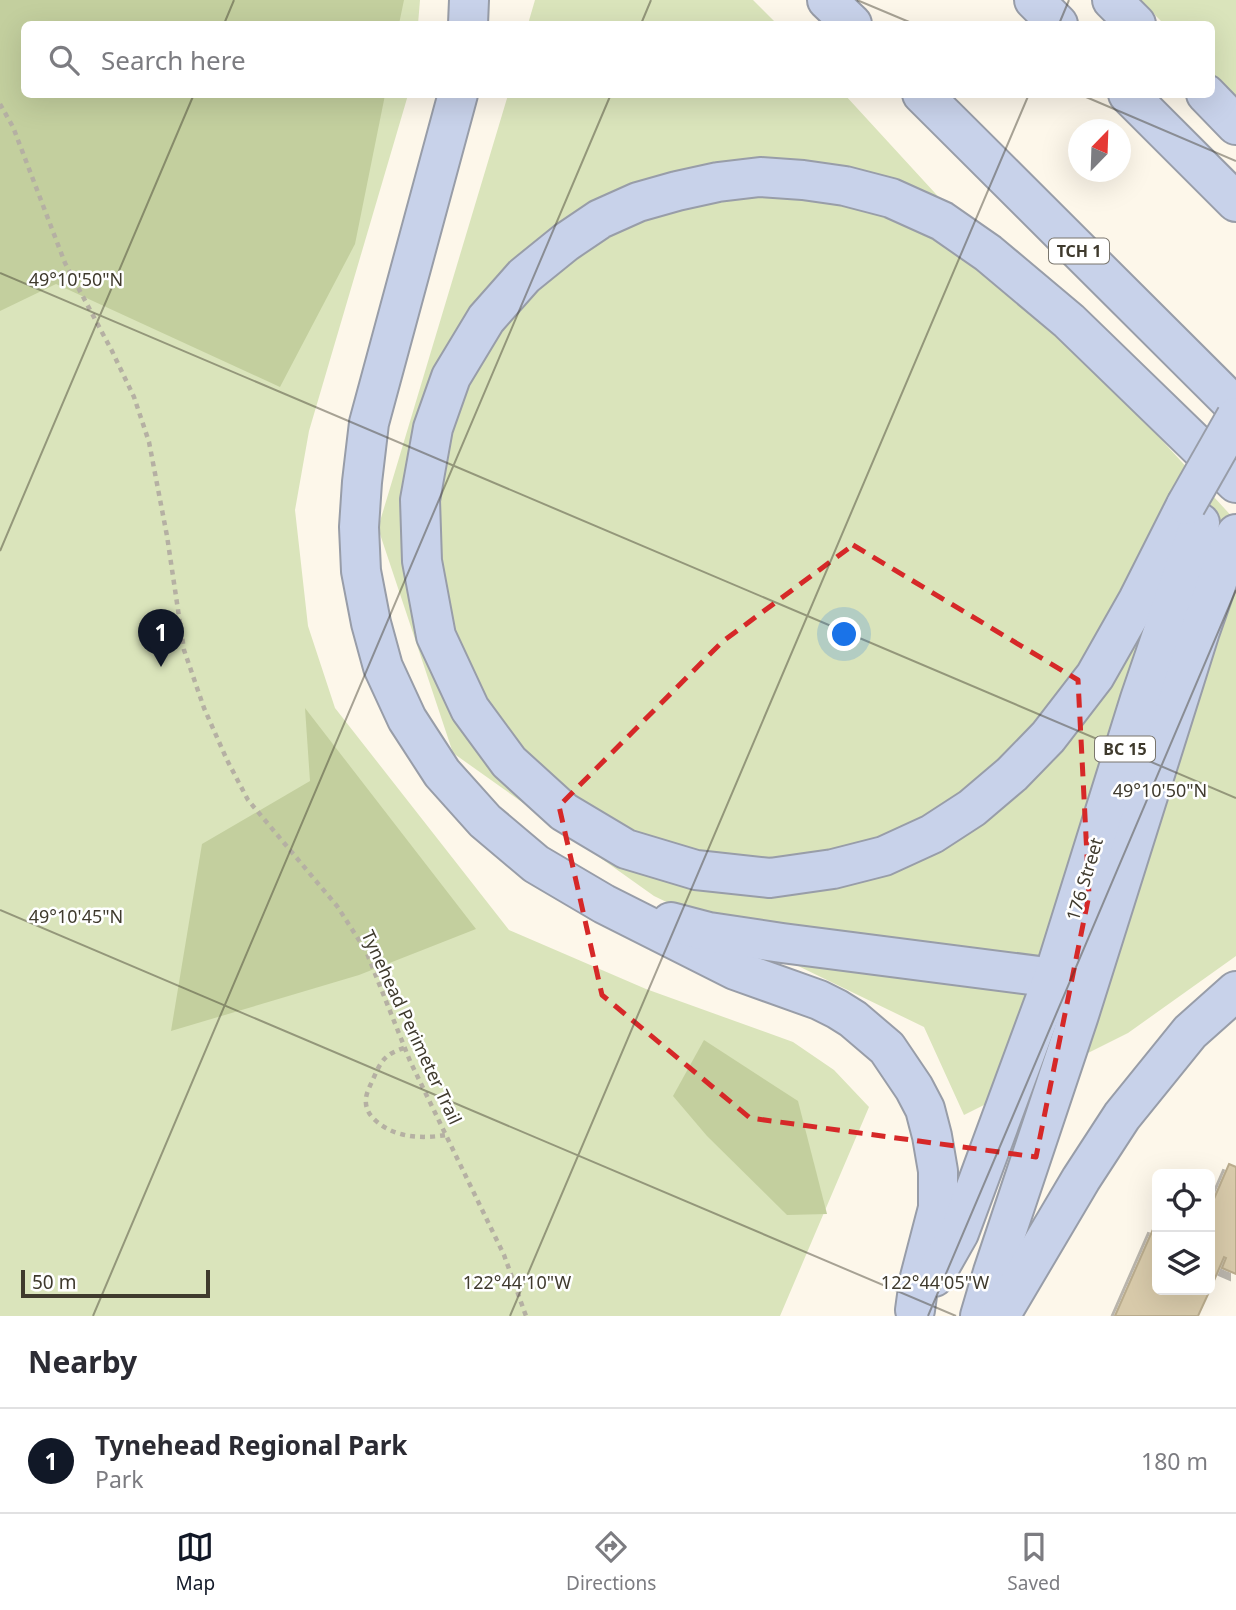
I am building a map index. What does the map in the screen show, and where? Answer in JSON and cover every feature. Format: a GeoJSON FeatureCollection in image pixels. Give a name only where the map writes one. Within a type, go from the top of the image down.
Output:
{"type":"FeatureCollection","features":[{"type":"Feature","properties":{"kind":"highway"},"geometry":{"type":"LineString","coordinates":[[468,21],[469,0]]}},
{"type":"Feature","properties":{"kind":"highway"},"geometry":{"type":"LineString","coordinates":[[827,0],[849,21]]}},
{"type":"Feature","properties":{"kind":"highway"},"geometry":{"type":"LineString","coordinates":[[1034,0],[1055,21]]}},
{"type":"Feature","properties":{"kind":"highway"},"geometry":{"type":"LineString","coordinates":[[1112,0],[1133,21]]}},
{"type":"Feature","properties":{"kind":"highway"},"geometry":{"type":"LineString","coordinates":[[457,98],[369,423],[359,527],[361,571],[383,667],[407,719],[442,773],[485,821],[536,863],[604,904],[735,970],[837,1009],[887,1048],[925,1109],[938,1171],[938,1208],[919,1281],[914,1313]]}},
{"type":"Feature","properties":{"kind":"highway","name":"TCH 1"},"geometry":{"type":"LineString","coordinates":[[926,98],[1236,407]]}},
{"type":"Feature","properties":{"kind":"highway"},"geometry":{"type":"LineString","coordinates":[[1132,98],[1236,202]]}},
{"type":"Feature","properties":{"kind":"highway"},"geometry":{"type":"LineString","coordinates":[[1210,98],[1236,124]]}},
{"type":"Feature","properties":{"kind":"highway"},"geometry":{"type":"LineString","coordinates":[[1236,417],[1193,513],[1138,600],[1095,676],[1048,737],[1012,774],[972,808],[932,834],[884,856],[833,869],[771,878],[696,870],[626,849],[564,812],[509,762],[470,709],[436,636],[422,561],[420,499],[433,428],[451,377],[486,319],[524,276],[600,219],[638,202],[677,191],[760,177],[845,186],[891,198],[942,222],[988,253],[1069,321],[1236,483]]}},
{"type":"Feature","properties":{"kind":"highway","name":"176 Street"},"geometry":{"type":"LineString","coordinates":[[980,1316],[1193,513],[1236,433]]}},
{"type":"Feature","properties":{"kind":"highway","name":"176 Street"},"geometry":{"type":"LineString","coordinates":[[914,1313],[959,1233],[1071,980],[1233,541]]}},
{"type":"Feature","properties":{"kind":"highway"},"geometry":{"type":"LineString","coordinates":[[604,904],[709,932],[1071,980]]}},
{"type":"Feature","properties":{"kind":"highway"},"geometry":{"type":"LineString","coordinates":[[999,1316],[1122,1116],[1190,1032],[1236,991]]}},
{"type":"Feature","properties":{"kind":"path","name":"Tynehead Perimeter Trail"},"geometry":{"type":"LineString","coordinates":[[0,104],[13,127],[65,263],[134,397],[149,442],[167,536],[184,650],[213,729],[248,800],[337,906],[366,951],[404,1048],[504,1255],[526,1316]]}},
{"type":"Feature","properties":{"kind":"path"},"geometry":{"type":"LineString","coordinates":[[404,1048],[386,1056],[380,1064],[366,1097],[370,1115],[379,1124],[403,1135],[446,1135]]}},
{"type":"Feature","properties":{"kind":"highlighted area"},"geometry":{"type":"Polygon","coordinates":[[[853,545],[1078,680],[1089,895],[1036,1157],[750,1118],[602,995],[559,806],[722,642],[853,545]]]}},
{"type":"Feature","properties":{"kind":"green space"},"geometry":{"type":"Polygon","coordinates":[[[0,0],[420,0],[418,21],[21,21],[21,98],[407,98],[309,431],[295,510],[308,626],[335,708],[509,930],[646,989],[793,1042],[834,1070],[869,1107],[780,1316],[0,1316],[0,0]]]}},
{"type":"Feature","properties":{"kind":"green space"},"geometry":{"type":"Polygon","coordinates":[[[0,0],[404,0],[400,21],[21,21],[21,98],[384,98],[355,244],[280,387],[56,284],[0,311],[0,0]]]}},
{"type":"Feature","properties":{"kind":"green space"},"geometry":{"type":"Polygon","coordinates":[[[535,0],[753,0],[774,21],[529,21],[535,0]]]}},
{"type":"Feature","properties":{"kind":"green space"},"geometry":{"type":"Polygon","coordinates":[[[1140,0],[1236,0],[1236,98],[1215,76],[1215,21],[1161,21],[1140,0]]]}},
{"type":"Feature","properties":{"kind":"green space"},"geometry":{"type":"Polygon","coordinates":[[[507,98],[848,98],[1236,521],[1236,956],[1128,1033],[964,1115],[924,1027],[654,896],[453,753],[378,528],[507,98]]]}},
{"type":"Feature","properties":{"kind":"green space"},"geometry":{"type":"Polygon","coordinates":[[[305,708],[476,929],[359,975],[171,1031],[202,844],[310,781],[305,708]]]}},
{"type":"Feature","properties":{"kind":"green space"},"geometry":{"type":"Polygon","coordinates":[[[704,1040],[798,1101],[827,1214],[787,1215],[707,1136],[673,1096],[704,1040]]]}},
{"type":"Feature","properties":{"kind":"building"},"geometry":{"type":"Polygon","coordinates":[[[1229,1164],[1236,1167],[1236,1274],[1222,1268],[1226,1258],[1224,1257],[1215,1278],[1215,1232],[1215,1196],[1229,1164]]]}},
{"type":"Feature","properties":{"kind":"building"},"geometry":{"type":"Polygon","coordinates":[[[1152,1232],[1152,1295],[1208,1295],[1198,1316],[1115,1316],[1152,1232]]]}},
{"type":"Feature","properties":{"kind":"place","name":"Tynehead Regional Park"},"geometry":{"type":"Point","coordinates":[161,667]}}]}
